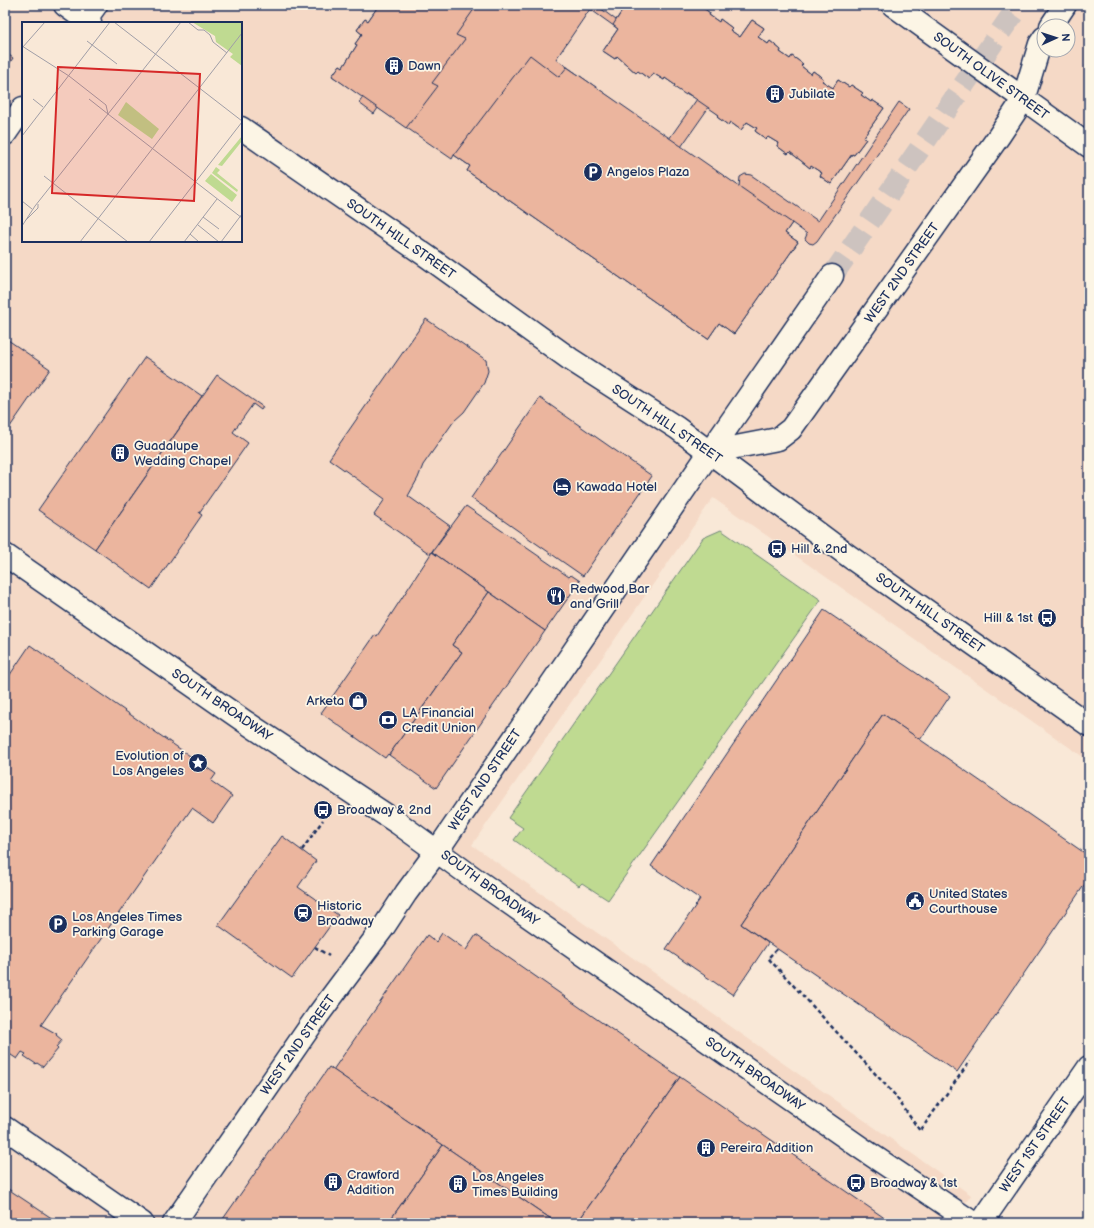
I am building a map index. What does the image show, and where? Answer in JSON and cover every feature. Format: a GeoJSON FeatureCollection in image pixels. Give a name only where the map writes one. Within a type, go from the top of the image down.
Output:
{"type":"FeatureCollection","features":[{"type":"Feature","properties":{"kind":"main road"},"geometry":{"type":"LineString","coordinates":[[65,5],[89,18]]}},
{"type":"Feature","properties":{"kind":"main road","name":"SOUTH OLIVE STREET"},"geometry":{"type":"LineString","coordinates":[[893,5],[1023,100],[1089,146]]}},
{"type":"Feature","properties":{"kind":"main road"},"geometry":{"type":"LineString","coordinates":[[1056,18],[1065,5]]}},
{"type":"Feature","properties":{"kind":"main road","name":"WEST 2ND STREET"},"geometry":{"type":"LineString","coordinates":[[710,452],[778,439],[791,429],[1023,100],[1036,57]]}},
{"type":"Feature","properties":{"kind":"main road"},"geometry":{"type":"LineString","coordinates":[[5,134],[22,109]]}},
{"type":"Feature","properties":{"kind":"main road","name":"SOUTH HILL STREET"},"geometry":{"type":"LineString","coordinates":[[242,129],[422,253],[570,359],[710,452],[837,548],[1089,725]]}},
{"type":"Feature","properties":{"kind":"main road","name":"WEST 2ND STREET"},"geometry":{"type":"LineString","coordinates":[[174,1223],[318,1015],[437,851],[832,276]]}},
{"type":"Feature","properties":{"kind":"main road","name":"SOUTH BROADWAY"},"geometry":{"type":"LineString","coordinates":[[5,555],[437,851],[474,879],[855,1144],[973,1223]]}},
{"type":"Feature","properties":{"kind":"main road","name":"WEST 1ST STREET"},"geometry":{"type":"LineString","coordinates":[[981,1223],[1089,1067]]}},
{"type":"Feature","properties":{"kind":"main road"},"geometry":{"type":"LineString","coordinates":[[5,1128],[142,1223]]}},
{"type":"Feature","properties":{"kind":"path"},"geometry":{"type":"LineString","coordinates":[[302,850],[322,820]]}},
{"type":"Feature","properties":{"kind":"path"},"geometry":{"type":"LineString","coordinates":[[315,947],[329,956]]}},
{"type":"Feature","properties":{"kind":"path"},"geometry":{"type":"LineString","coordinates":[[777,948],[768,958],[894,1094],[920,1131],[970,1061]]}},
{"type":"Feature","properties":{"kind":"shaded area"},"geometry":{"type":"Polygon","coordinates":[[[5,5],[1089,5],[1089,761],[713,498],[472,845],[971,1195],[951,1223],[5,1223],[5,5]]]}},
{"type":"Feature","properties":{"kind":"green space"},"geometry":{"type":"Polygon","coordinates":[[[721,530],[821,600],[608,900],[582,883],[579,886],[514,840],[523,828],[508,818],[703,538],[721,530]]]}},
{"type":"Feature","properties":{"kind":"building","name":"Angelos Plaza"},"geometry":{"type":"Polygon","coordinates":[[[379,5],[596,5],[616,20],[626,5],[694,5],[697,7],[699,5],[719,22],[720,19],[732,28],[730,30],[740,37],[752,20],[764,28],[758,37],[768,44],[770,41],[781,50],[780,52],[790,59],[792,56],[803,64],[801,66],[811,74],[813,71],[824,79],[822,81],[833,88],[838,80],[849,87],[851,85],[863,93],[861,95],[871,102],[872,100],[884,108],[863,138],[866,139],[854,155],[852,154],[831,184],[820,176],[822,173],[811,166],[810,168],[790,152],[788,154],[777,146],[778,143],[768,137],[766,139],[755,131],[757,128],[747,122],[741,130],[730,122],[728,125],[717,117],[719,115],[709,107],[681,147],[739,187],[740,177],[745,174],[751,175],[818,221],[899,102],[909,109],[817,241],[813,244],[809,243],[805,239],[807,234],[792,223],[785,233],[798,242],[734,334],[719,323],[708,339],[467,171],[470,166],[454,155],[452,159],[378,108],[374,114],[359,103],[363,97],[332,76],[340,65],[343,67],[357,45],[355,44],[362,34],[357,30],[365,19],[368,21],[379,5]],[[590,9],[556,59],[669,139],[697,99],[674,87],[675,85],[665,78],[664,80],[653,73],[649,79],[638,71],[636,73],[617,56],[615,59],[603,51],[618,29],[590,9]]]}},
{"type":"Feature","properties":{"kind":"building","name":"Dawn"},"geometry":{"type":"Polygon","coordinates":[[[379,5],[477,5],[456,35],[465,39],[432,83],[438,86],[406,128],[332,76],[340,65],[343,67],[357,45],[355,44],[362,34],[357,30],[365,19],[368,21],[379,5]]]}},
{"type":"Feature","properties":{"kind":"building","name":"Jubilate"},"geometry":{"type":"Polygon","coordinates":[[[626,5],[694,5],[697,7],[699,5],[719,22],[720,19],[732,28],[730,30],[740,37],[752,20],[764,28],[758,37],[768,44],[770,41],[781,50],[780,52],[790,59],[792,56],[803,64],[801,66],[811,74],[813,71],[824,79],[822,81],[833,88],[838,80],[849,87],[851,85],[863,93],[861,95],[871,102],[872,100],[884,108],[863,138],[866,139],[854,155],[852,154],[831,184],[820,176],[822,173],[811,166],[810,168],[790,152],[788,154],[777,146],[778,143],[768,137],[766,139],[755,131],[757,128],[747,122],[741,130],[730,122],[728,125],[717,117],[719,115],[687,93],[686,95],[674,87],[675,85],[665,78],[664,80],[653,73],[649,79],[638,71],[636,73],[617,56],[615,59],[603,51],[618,29],[613,25],[626,5]]]}},
{"type":"Feature","properties":{"kind":"building"},"geometry":{"type":"Polygon","coordinates":[[[5,52],[13,58],[5,70],[5,52]]]}},
{"type":"Feature","properties":{"kind":"building"},"geometry":{"type":"Polygon","coordinates":[[[530,55],[559,77],[567,67],[792,223],[785,233],[798,242],[734,334],[719,323],[708,339],[467,171],[470,166],[454,155],[530,55]]]}},
{"type":"Feature","properties":{"kind":"building"},"geometry":{"type":"Polygon","coordinates":[[[1086,65],[1089,65],[1089,99],[1086,65]]]}},
{"type":"Feature","properties":{"kind":"building"},"geometry":{"type":"Polygon","coordinates":[[[426,319],[486,360],[488,371],[484,383],[464,412],[454,421],[423,465],[408,496],[450,526],[430,554],[374,515],[385,499],[329,459],[426,319]]]}},
{"type":"Feature","properties":{"kind":"building"},"geometry":{"type":"Polygon","coordinates":[[[8,340],[50,369],[5,434],[5,344],[8,340]]]}},
{"type":"Feature","properties":{"kind":"building","name":"Guadalupe Wedding Chapel"},"geometry":{"type":"Polygon","coordinates":[[[145,357],[202,396],[95,549],[38,510],[145,357]]]}},
{"type":"Feature","properties":{"kind":"building"},"geometry":{"type":"Polygon","coordinates":[[[217,375],[263,407],[261,410],[253,404],[233,432],[248,443],[199,513],[202,515],[151,589],[95,549],[217,375]]]}},
{"type":"Feature","properties":{"kind":"building","name":"Kawada Hotel"},"geometry":{"type":"Polygon","coordinates":[[[540,398],[652,476],[583,576],[471,498],[540,398]]]}},
{"type":"Feature","properties":{"kind":"building"},"geometry":{"type":"Polygon","coordinates":[[[466,506],[569,577],[571,575],[580,581],[545,631],[432,552],[466,506]]]}},
{"type":"Feature","properties":{"kind":"building"},"geometry":{"type":"Polygon","coordinates":[[[432,552],[489,592],[452,645],[462,652],[389,755],[388,754],[385,758],[321,713],[375,635],[377,636],[432,552]]]}},
{"type":"Feature","properties":{"kind":"building"},"geometry":{"type":"Polygon","coordinates":[[[489,592],[545,631],[436,788],[389,755],[462,652],[452,645],[489,592]]]}},
{"type":"Feature","properties":{"kind":"building"},"geometry":{"type":"Polygon","coordinates":[[[824,610],[950,696],[920,740],[883,714],[741,924],[768,943],[733,995],[666,949],[700,899],[651,866],[824,610]]]}},
{"type":"Feature","properties":{"kind":"building","name":"Los Angeles Times Parking Garage"},"geometry":{"type":"Polygon","coordinates":[[[30,645],[216,774],[211,781],[232,796],[213,823],[192,808],[41,1025],[57,1034],[56,1035],[62,1040],[56,1047],[58,1049],[43,1067],[24,1056],[26,1054],[22,1052],[17,1059],[5,1051],[5,682],[30,645]]]}},
{"type":"Feature","properties":{"kind":"building","name":"United States Courthouse"},"geometry":{"type":"Polygon","coordinates":[[[883,714],[1089,856],[1089,878],[957,1072],[741,924],[883,714]]]}},
{"type":"Feature","properties":{"kind":"building"},"geometry":{"type":"Polygon","coordinates":[[[282,836],[316,861],[298,887],[338,915],[292,978],[218,925],[282,836]]]}},
{"type":"Feature","properties":{"kind":"building"},"geometry":{"type":"Polygon","coordinates":[[[442,933],[466,950],[476,935],[680,1077],[577,1223],[557,1223],[333,1070],[427,935],[436,942],[442,933]]]}},
{"type":"Feature","properties":{"kind":"building","name":"Crawford Addition"},"geometry":{"type":"Polygon","coordinates":[[[329,1067],[443,1145],[388,1223],[229,1223],[223,1219],[329,1067]]]}},
{"type":"Feature","properties":{"kind":"building","name":"Pereira Addition"},"geometry":{"type":"Polygon","coordinates":[[[680,1077],[886,1219],[883,1223],[577,1223],[680,1077]]]}},
{"type":"Feature","properties":{"kind":"building","name":"Los Angeles Times Building"},"geometry":{"type":"Polygon","coordinates":[[[443,1145],[557,1223],[388,1223],[443,1145]]]}},
{"type":"Feature","properties":{"kind":"building"},"geometry":{"type":"Polygon","coordinates":[[[5,1187],[59,1223],[5,1223],[5,1187]]]}},
{"type":"Feature","properties":{"kind":"tunnel"},"geometry":{"type":"LineString","coordinates":[[832,276],[1019,5]]}},
{"type":"Feature","properties":{"kind":"place","name":"Dawn"},"geometry":{"type":"Point","coordinates":[394,66]}},
{"type":"Feature","properties":{"kind":"place","name":"Jubilate"},"geometry":{"type":"Point","coordinates":[775,94]}},
{"type":"Feature","properties":{"kind":"place","name":"Angelos Plaza"},"geometry":{"type":"Point","coordinates":[593,172]}},
{"type":"Feature","properties":{"kind":"place","name":"Guadalupe Wedding Chapel"},"geometry":{"type":"Point","coordinates":[120,453]}},
{"type":"Feature","properties":{"kind":"place","name":"Kawada Hotel"},"geometry":{"type":"Point","coordinates":[562,487]}},
{"type":"Feature","properties":{"kind":"place","name":"Hill & 2nd"},"geometry":{"type":"Point","coordinates":[777,549]}},
{"type":"Feature","properties":{"kind":"place","name":"Redwood Bar and Grill"},"geometry":{"type":"Point","coordinates":[556,596]}},
{"type":"Feature","properties":{"kind":"place","name":"Hill & 1st"},"geometry":{"type":"Point","coordinates":[1047,618]}},
{"type":"Feature","properties":{"kind":"place","name":"Arketa"},"geometry":{"type":"Point","coordinates":[358,701]}},
{"type":"Feature","properties":{"kind":"place","name":"LA Financial Credit Union"},"geometry":{"type":"Point","coordinates":[388,720]}},
{"type":"Feature","properties":{"kind":"place","name":"Evolution of Los Angeles"},"geometry":{"type":"Point","coordinates":[198,763]}},
{"type":"Feature","properties":{"kind":"place","name":"Broadway & 2nd"},"geometry":{"type":"Point","coordinates":[323,810]}},
{"type":"Feature","properties":{"kind":"place","name":"United States Courthouse"},"geometry":{"type":"Point","coordinates":[915,901]}},
{"type":"Feature","properties":{"kind":"place","name":"Historic Broadway"},"geometry":{"type":"Point","coordinates":[303,913]}},
{"type":"Feature","properties":{"kind":"place","name":"Los Angeles Times Parking Garage"},"geometry":{"type":"Point","coordinates":[58,924]}},
{"type":"Feature","properties":{"kind":"place","name":"Pereira Addition"},"geometry":{"type":"Point","coordinates":[706,1148]}},
{"type":"Feature","properties":{"kind":"place","name":"Crawford Addition"},"geometry":{"type":"Point","coordinates":[333,1182]}},
{"type":"Feature","properties":{"kind":"place","name":"Broadway & 1st"},"geometry":{"type":"Point","coordinates":[856,1183]}},
{"type":"Feature","properties":{"kind":"place","name":"Los Angeles Times Building"},"geometry":{"type":"Point","coordinates":[458,1184]}}]}
